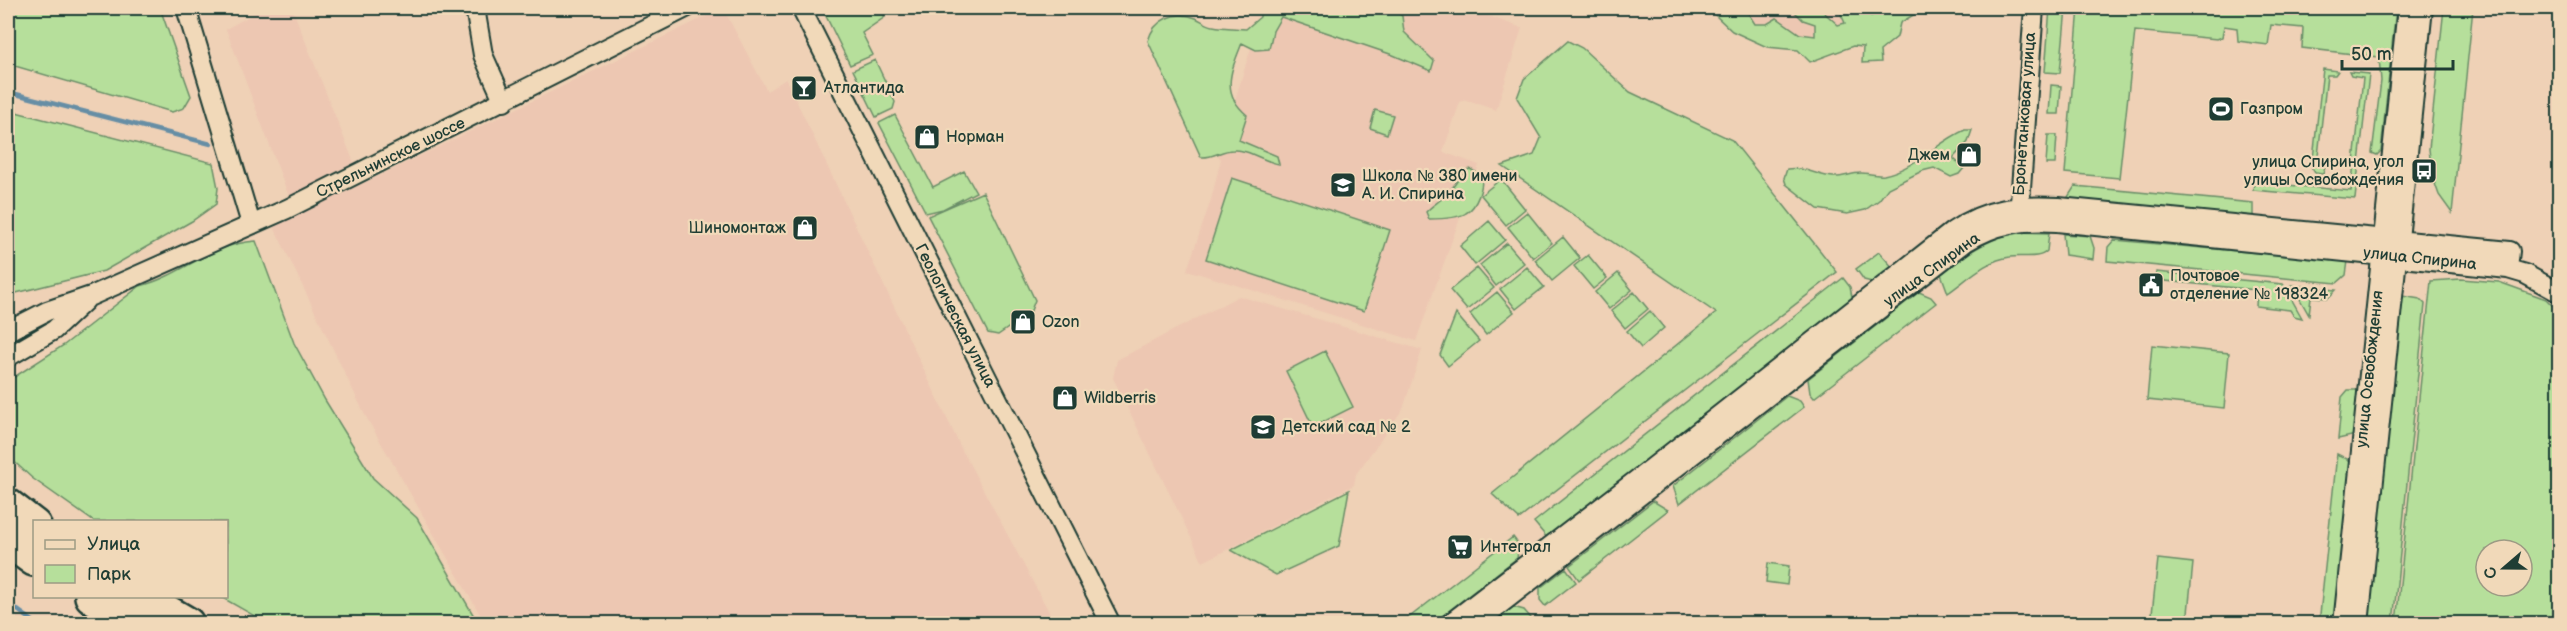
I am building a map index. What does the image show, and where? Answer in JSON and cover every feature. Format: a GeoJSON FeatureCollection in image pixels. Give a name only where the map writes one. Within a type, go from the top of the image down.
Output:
{"type":"FeatureCollection","features":[{"type":"Feature","properties":{"kind":"highway"},"geometry":{"type":"LineString","coordinates":[[8,506],[33,525]]}},
{"type":"Feature","properties":{"kind":"highway"},"geometry":{"type":"LineString","coordinates":[[8,540],[33,558]]}},
{"type":"Feature","properties":{"kind":"highway"},"geometry":{"type":"LineString","coordinates":[[94,598],[140,624]]}},
{"type":"Feature","properties":{"kind":"highway"},"geometry":{"type":"LineString","coordinates":[[141,598],[187,624]]}},
{"type":"Feature","properties":{"kind":"street"},"geometry":{"type":"LineString","coordinates":[[186,8],[251,224]]}},
{"type":"Feature","properties":{"kind":"street"},"geometry":{"type":"LineString","coordinates":[[475,8],[483,55],[504,102]]}},
{"type":"Feature","properties":{"kind":"street","name":"Стрельнинское шоссе"},"geometry":{"type":"LineString","coordinates":[[8,331],[47,311],[91,296],[251,224],[504,102],[686,8]]}},
{"type":"Feature","properties":{"kind":"street","name":"Геологическая улица"},"geometry":{"type":"LineString","coordinates":[[801,8],[1111,624]]}},
{"type":"Feature","properties":{"kind":"street","name":"Бронетанковая улица"},"geometry":{"type":"LineString","coordinates":[[2019,213],[2034,8]]}},
{"type":"Feature","properties":{"kind":"street","name":"улица Освобождения"},"geometry":{"type":"LineString","coordinates":[[2359,624],[2408,8]]}},
{"type":"Feature","properties":{"kind":"street","name":"улица Освобождения"},"geometry":{"type":"LineString","coordinates":[[2343,624],[2390,248],[2423,8]]}},
{"type":"Feature","properties":{"kind":"street","name":"улица Спирина"},"geometry":{"type":"LineString","coordinates":[[1449,624],[1953,231],[1982,214],[2104,210],[2390,248],[2509,260],[2525,274],[2559,293]]}},
{"type":"Feature","properties":{"kind":"street","name":"улица Спирина"},"geometry":{"type":"LineString","coordinates":[[1475,624],[1966,242],[2019,213]]}},
{"type":"Feature","properties":{"kind":"street","name":"Стрельнинское шоссе"},"geometry":{"type":"LineString","coordinates":[[8,357],[54,330],[91,296]]}},
{"type":"Feature","properties":{"kind":"shaded area"},"geometry":{"type":"Polygon","coordinates":[[[264,8],[292,8],[354,163],[289,197],[226,29],[264,8]]]}},
{"type":"Feature","properties":{"kind":"shaded area"},"geometry":{"type":"Polygon","coordinates":[[[723,8],[767,91],[786,79],[962,450],[1055,623],[485,623],[365,415],[274,227],[723,8]]]}},
{"type":"Feature","properties":{"kind":"shaded area","name":"Школа № 380 имени А. И. Спирина"},"geometry":{"type":"Polygon","coordinates":[[[1263,8],[1466,8],[1522,28],[1496,110],[1466,100],[1460,102],[1443,152],[1479,165],[1416,341],[1187,270],[1211,200],[1221,159],[1218,156],[1263,8]]]}},
{"type":"Feature","properties":{"kind":"shaded area"},"geometry":{"type":"Polygon","coordinates":[[[1729,8],[1907,8],[1807,53],[1742,34],[1729,8]]]}},
{"type":"Feature","properties":{"kind":"shaded area","name":"Детский сад № 2"},"geometry":{"type":"Polygon","coordinates":[[[1239,296],[1422,350],[1403,409],[1356,474],[1354,485],[1203,562],[1113,378],[1117,360],[1239,296]]]}},
{"type":"Feature","properties":{"kind":"green space"},"geometry":{"type":"Polygon","coordinates":[[[8,8],[160,8],[191,96],[184,108],[172,112],[8,64],[8,8]]]}},
{"type":"Feature","properties":{"kind":"green space"},"geometry":{"type":"Polygon","coordinates":[[[822,8],[880,8],[885,17],[862,33],[873,55],[850,65],[822,8]]]}},
{"type":"Feature","properties":{"kind":"green space"},"geometry":{"type":"Polygon","coordinates":[[[1260,8],[1391,8],[1402,16],[1404,32],[1434,61],[1431,71],[1393,55],[1281,17],[1273,31],[1269,49],[1256,50],[1242,43],[1230,81],[1233,98],[1247,115],[1239,140],[1277,156],[1279,164],[1239,150],[1229,150],[1201,157],[1148,41],[1151,33],[1166,18],[1180,15],[1196,18],[1213,26],[1246,29],[1260,17],[1260,8]]]}},
{"type":"Feature","properties":{"kind":"green space"},"geometry":{"type":"Polygon","coordinates":[[[1711,8],[1753,8],[1748,13],[1755,24],[1767,24],[1777,18],[1800,34],[1815,36],[1815,24],[1803,20],[1792,9],[1819,8],[1838,25],[1845,23],[1838,8],[1861,8],[1871,16],[1880,13],[1878,8],[1925,8],[1900,23],[1897,37],[1880,51],[1881,62],[1862,63],[1863,47],[1853,46],[1810,62],[1798,50],[1767,47],[1732,31],[1714,14],[1711,8]]]}},
{"type":"Feature","properties":{"kind":"green space"},"geometry":{"type":"Polygon","coordinates":[[[2050,8],[2066,8],[2060,73],[2045,72],[2050,8]]]}},
{"type":"Feature","properties":{"kind":"green space"},"geometry":{"type":"Polygon","coordinates":[[[2079,8],[2396,8],[2381,151],[2377,155],[2372,153],[2381,81],[2379,57],[2302,48],[2303,28],[2271,25],[2268,45],[2238,41],[2237,28],[2224,26],[2222,37],[2217,39],[2135,31],[2119,178],[2065,173],[2079,8]]]}},
{"type":"Feature","properties":{"kind":"green space"},"geometry":{"type":"Polygon","coordinates":[[[2444,8],[2473,8],[2452,213],[2439,195],[2432,175],[2429,149],[2444,8]]]}},
{"type":"Feature","properties":{"kind":"green space"},"geometry":{"type":"Polygon","coordinates":[[[1568,41],[1582,48],[1630,92],[1732,140],[1837,272],[1519,519],[1492,494],[1716,313],[1502,166],[1534,155],[1541,138],[1517,98],[1524,79],[1568,41]]]}},
{"type":"Feature","properties":{"kind":"green space"},"geometry":{"type":"Polygon","coordinates":[[[875,60],[895,102],[893,109],[876,117],[853,70],[875,60]]]}},
{"type":"Feature","properties":{"kind":"green space"},"geometry":{"type":"Polygon","coordinates":[[[2323,69],[2338,71],[2335,75],[2327,75],[2317,165],[2325,167],[2323,174],[2315,173],[2312,168],[2323,69]]]}},
{"type":"Feature","properties":{"kind":"green space"},"geometry":{"type":"Polygon","coordinates":[[[2349,72],[2369,74],[2355,199],[2253,190],[2254,182],[2351,191],[2363,78],[2351,76],[2349,72]]]}},
{"type":"Feature","properties":{"kind":"green space"},"geometry":{"type":"Polygon","coordinates":[[[2051,85],[2061,86],[2059,114],[2049,114],[2051,85]]]}},
{"type":"Feature","properties":{"kind":"green space"},"geometry":{"type":"Polygon","coordinates":[[[8,110],[213,163],[218,188],[216,204],[192,221],[104,271],[8,295],[8,110]]]}},
{"type":"Feature","properties":{"kind":"green space"},"geometry":{"type":"Polygon","coordinates":[[[1375,110],[1393,115],[1387,134],[1370,128],[1375,110]]]}},
{"type":"Feature","properties":{"kind":"green space"},"geometry":{"type":"Polygon","coordinates":[[[895,115],[933,187],[964,171],[976,192],[943,209],[926,213],[879,123],[895,115]]]}},
{"type":"Feature","properties":{"kind":"green space"},"geometry":{"type":"Polygon","coordinates":[[[1965,130],[1972,130],[1968,142],[1953,158],[1964,168],[1959,174],[1951,177],[1934,168],[1922,171],[1888,188],[1879,200],[1865,210],[1847,214],[1818,209],[1786,184],[1784,178],[1787,169],[1793,168],[1833,177],[1861,173],[1884,175],[1906,167],[1965,130]]]}},
{"type":"Feature","properties":{"kind":"green space"},"geometry":{"type":"Polygon","coordinates":[[[2048,135],[2057,135],[2055,164],[2046,164],[2048,135]]]}},
{"type":"Feature","properties":{"kind":"green space"},"geometry":{"type":"Polygon","coordinates":[[[1470,169],[1481,175],[1482,180],[1479,196],[1470,210],[1458,216],[1429,219],[1426,212],[1448,193],[1466,170],[1470,169]]]}},
{"type":"Feature","properties":{"kind":"green space"},"geometry":{"type":"Polygon","coordinates":[[[1232,178],[1390,230],[1364,311],[1206,259],[1232,178]]]}},
{"type":"Feature","properties":{"kind":"green space"},"geometry":{"type":"Polygon","coordinates":[[[1501,179],[1525,209],[1506,225],[1481,195],[1501,179]]]}},
{"type":"Feature","properties":{"kind":"green space"},"geometry":{"type":"Polygon","coordinates":[[[2075,186],[2253,203],[2253,218],[2066,200],[2075,186]]]}},
{"type":"Feature","properties":{"kind":"green space"},"geometry":{"type":"Polygon","coordinates":[[[983,192],[1035,300],[1030,313],[998,335],[988,333],[928,216],[983,192]]]}},
{"type":"Feature","properties":{"kind":"green space"},"geometry":{"type":"Polygon","coordinates":[[[1527,212],[1552,243],[1533,258],[1508,227],[1527,212]]]}},
{"type":"Feature","properties":{"kind":"green space"},"geometry":{"type":"Polygon","coordinates":[[[1489,221],[1505,240],[1475,265],[1460,246],[1489,221]]]}},
{"type":"Feature","properties":{"kind":"green space"},"geometry":{"type":"Polygon","coordinates":[[[2018,232],[2049,233],[2047,251],[2030,257],[2010,257],[1993,262],[1948,293],[1941,274],[1977,248],[2018,232]]]}},
{"type":"Feature","properties":{"kind":"green space"},"geometry":{"type":"Polygon","coordinates":[[[2063,234],[2090,236],[2094,248],[2093,259],[2065,255],[2063,234]]]}},
{"type":"Feature","properties":{"kind":"green space"},"geometry":{"type":"Polygon","coordinates":[[[1563,237],[1580,258],[1552,281],[1535,260],[1563,237]]]}},
{"type":"Feature","properties":{"kind":"green space"},"geometry":{"type":"Polygon","coordinates":[[[2114,240],[2348,261],[2346,275],[2337,283],[2107,261],[2108,247],[2114,240]]]}},
{"type":"Feature","properties":{"kind":"green space"},"geometry":{"type":"Polygon","coordinates":[[[256,241],[294,343],[325,400],[373,478],[417,518],[478,623],[267,623],[223,598],[228,598],[228,520],[92,520],[32,478],[8,456],[8,381],[64,345],[140,286],[169,275],[209,254],[239,243],[256,241]]]}},
{"type":"Feature","properties":{"kind":"green space"},"geometry":{"type":"Polygon","coordinates":[[[1507,243],[1524,263],[1496,286],[1480,265],[1507,243]]]}},
{"type":"Feature","properties":{"kind":"green space"},"geometry":{"type":"Polygon","coordinates":[[[1879,252],[1894,269],[1876,283],[1864,280],[1856,269],[1879,252]]]}},
{"type":"Feature","properties":{"kind":"green space"},"geometry":{"type":"Polygon","coordinates":[[[1588,255],[1607,278],[1593,289],[1574,266],[1588,255]]]}},
{"type":"Feature","properties":{"kind":"green space"},"geometry":{"type":"Polygon","coordinates":[[[1527,267],[1544,287],[1516,309],[1500,289],[1527,267]]]}},
{"type":"Feature","properties":{"kind":"green space"},"geometry":{"type":"Polygon","coordinates":[[[1477,268],[1494,288],[1467,310],[1450,290],[1477,268]]]}},
{"type":"Feature","properties":{"kind":"green space"},"geometry":{"type":"Polygon","coordinates":[[[2156,272],[2283,284],[2302,318],[2294,316],[2290,310],[2256,306],[2257,290],[2155,280],[2156,272]]]}},
{"type":"Feature","properties":{"kind":"green space"},"geometry":{"type":"Polygon","coordinates":[[[1618,273],[1632,290],[1609,309],[1595,292],[1618,273]]]}},
{"type":"Feature","properties":{"kind":"green space"},"geometry":{"type":"Polygon","coordinates":[[[1843,278],[1850,287],[1853,302],[1548,539],[1534,522],[1843,278]]]}},
{"type":"Feature","properties":{"kind":"green space"},"geometry":{"type":"Polygon","coordinates":[[[2461,279],[2499,282],[2546,299],[2559,312],[2559,623],[2396,623],[2431,281],[2461,279]]]}},
{"type":"Feature","properties":{"kind":"green space"},"geometry":{"type":"Polygon","coordinates":[[[2292,285],[2336,290],[2328,298],[2311,297],[2309,315],[2292,285]]]}},
{"type":"Feature","properties":{"kind":"green space"},"geometry":{"type":"Polygon","coordinates":[[[1497,292],[1514,312],[1486,335],[1470,314],[1497,292]]]}},
{"type":"Feature","properties":{"kind":"green space"},"geometry":{"type":"Polygon","coordinates":[[[1634,292],[1648,309],[1625,328],[1611,311],[1634,292]]]}},
{"type":"Feature","properties":{"kind":"green space"},"geometry":{"type":"Polygon","coordinates":[[[1919,292],[1931,297],[1936,303],[1814,398],[1810,393],[1808,379],[1919,292]]]}},
{"type":"Feature","properties":{"kind":"green space"},"geometry":{"type":"Polygon","coordinates":[[[2402,296],[2420,299],[2425,304],[2393,623],[2368,624],[2402,296]]]}},
{"type":"Feature","properties":{"kind":"green space"},"geometry":{"type":"Polygon","coordinates":[[[1650,311],[1664,328],[1641,348],[1627,331],[1650,311]]]}},
{"type":"Feature","properties":{"kind":"green space"},"geometry":{"type":"Polygon","coordinates":[[[1456,314],[1479,341],[1448,366],[1440,355],[1456,314]]]}},
{"type":"Feature","properties":{"kind":"green space"},"geometry":{"type":"Polygon","coordinates":[[[2152,345],[2229,353],[2224,408],[2147,400],[2152,345]]]}},
{"type":"Feature","properties":{"kind":"green space"},"geometry":{"type":"Polygon","coordinates":[[[1325,351],[1353,407],[1313,427],[1286,371],[1325,351]]]}},
{"type":"Feature","properties":{"kind":"green space"},"geometry":{"type":"Polygon","coordinates":[[[2348,390],[2360,390],[2356,435],[2338,439],[2342,397],[2348,390]]]}},
{"type":"Feature","properties":{"kind":"green space"},"geometry":{"type":"Polygon","coordinates":[[[1787,396],[1800,401],[1804,407],[1679,504],[1673,486],[1787,396]]]}},
{"type":"Feature","properties":{"kind":"green space"},"geometry":{"type":"Polygon","coordinates":[[[2337,454],[2353,462],[2336,623],[2319,624],[2337,454]]]}},
{"type":"Feature","properties":{"kind":"green space"},"geometry":{"type":"Polygon","coordinates":[[[1349,490],[1339,546],[1276,575],[1231,550],[1349,490]]]}},
{"type":"Feature","properties":{"kind":"green space"},"geometry":{"type":"Polygon","coordinates":[[[1653,501],[1668,510],[1579,580],[1569,566],[1653,501]]]}},
{"type":"Feature","properties":{"kind":"green space"},"geometry":{"type":"Polygon","coordinates":[[[1513,537],[1519,545],[1517,558],[1433,623],[1402,623],[1513,537]]]}},
{"type":"Feature","properties":{"kind":"green space"},"geometry":{"type":"Polygon","coordinates":[[[2158,559],[2193,563],[2187,623],[2151,623],[2158,559]]]}},
{"type":"Feature","properties":{"kind":"green space"},"geometry":{"type":"Polygon","coordinates":[[[1768,563],[1789,566],[1787,585],[1766,582],[1768,563]]]}},
{"type":"Feature","properties":{"kind":"green space"},"geometry":{"type":"Polygon","coordinates":[[[1566,568],[1576,582],[1545,606],[1540,600],[1540,588],[1566,568]]]}},
{"type":"Feature","properties":{"kind":"green space"},"geometry":{"type":"Polygon","coordinates":[[[1513,607],[1524,610],[1531,618],[1523,623],[1491,623],[1513,607]]]}},
{"type":"Feature","properties":{"kind":"waterway"},"geometry":{"type":"LineString","coordinates":[[8,92],[211,144]]}},
{"type":"Feature","properties":{"kind":"waterway"},"geometry":{"type":"LineString","coordinates":[[8,603],[37,624]]}},
{"type":"Feature","properties":{"kind":"place","name":"Атлантида"},"geometry":{"type":"Point","coordinates":[804,88]}},
{"type":"Feature","properties":{"kind":"place","name":"Газпром"},"geometry":{"type":"Point","coordinates":[2221,109]}},
{"type":"Feature","properties":{"kind":"place","name":"Норман"},"geometry":{"type":"Point","coordinates":[927,137]}},
{"type":"Feature","properties":{"kind":"place","name":"Джем"},"geometry":{"type":"Point","coordinates":[1969,155]}},
{"type":"Feature","properties":{"kind":"place","name":"улица Спирина, угол улицы Освобождения"},"geometry":{"type":"Point","coordinates":[2424,171]}},
{"type":"Feature","properties":{"kind":"place","name":"Школа № 380 имени А. И. Спирина"},"geometry":{"type":"Point","coordinates":[1343,185]}},
{"type":"Feature","properties":{"kind":"place","name":"Шиномонтаж"},"geometry":{"type":"Point","coordinates":[805,228]}},
{"type":"Feature","properties":{"kind":"place","name":"Почтовое отделение № 198324"},"geometry":{"type":"Point","coordinates":[2151,285]}},
{"type":"Feature","properties":{"kind":"place","name":"Ozon"},"geometry":{"type":"Point","coordinates":[1023,322]}},
{"type":"Feature","properties":{"kind":"place","name":"Wildberris"},"geometry":{"type":"Point","coordinates":[1065,398]}},
{"type":"Feature","properties":{"kind":"place","name":"Детский сад № 2"},"geometry":{"type":"Point","coordinates":[1263,427]}},
{"type":"Feature","properties":{"kind":"place","name":"Интеграл"},"geometry":{"type":"Point","coordinates":[1460,547]}}]}
